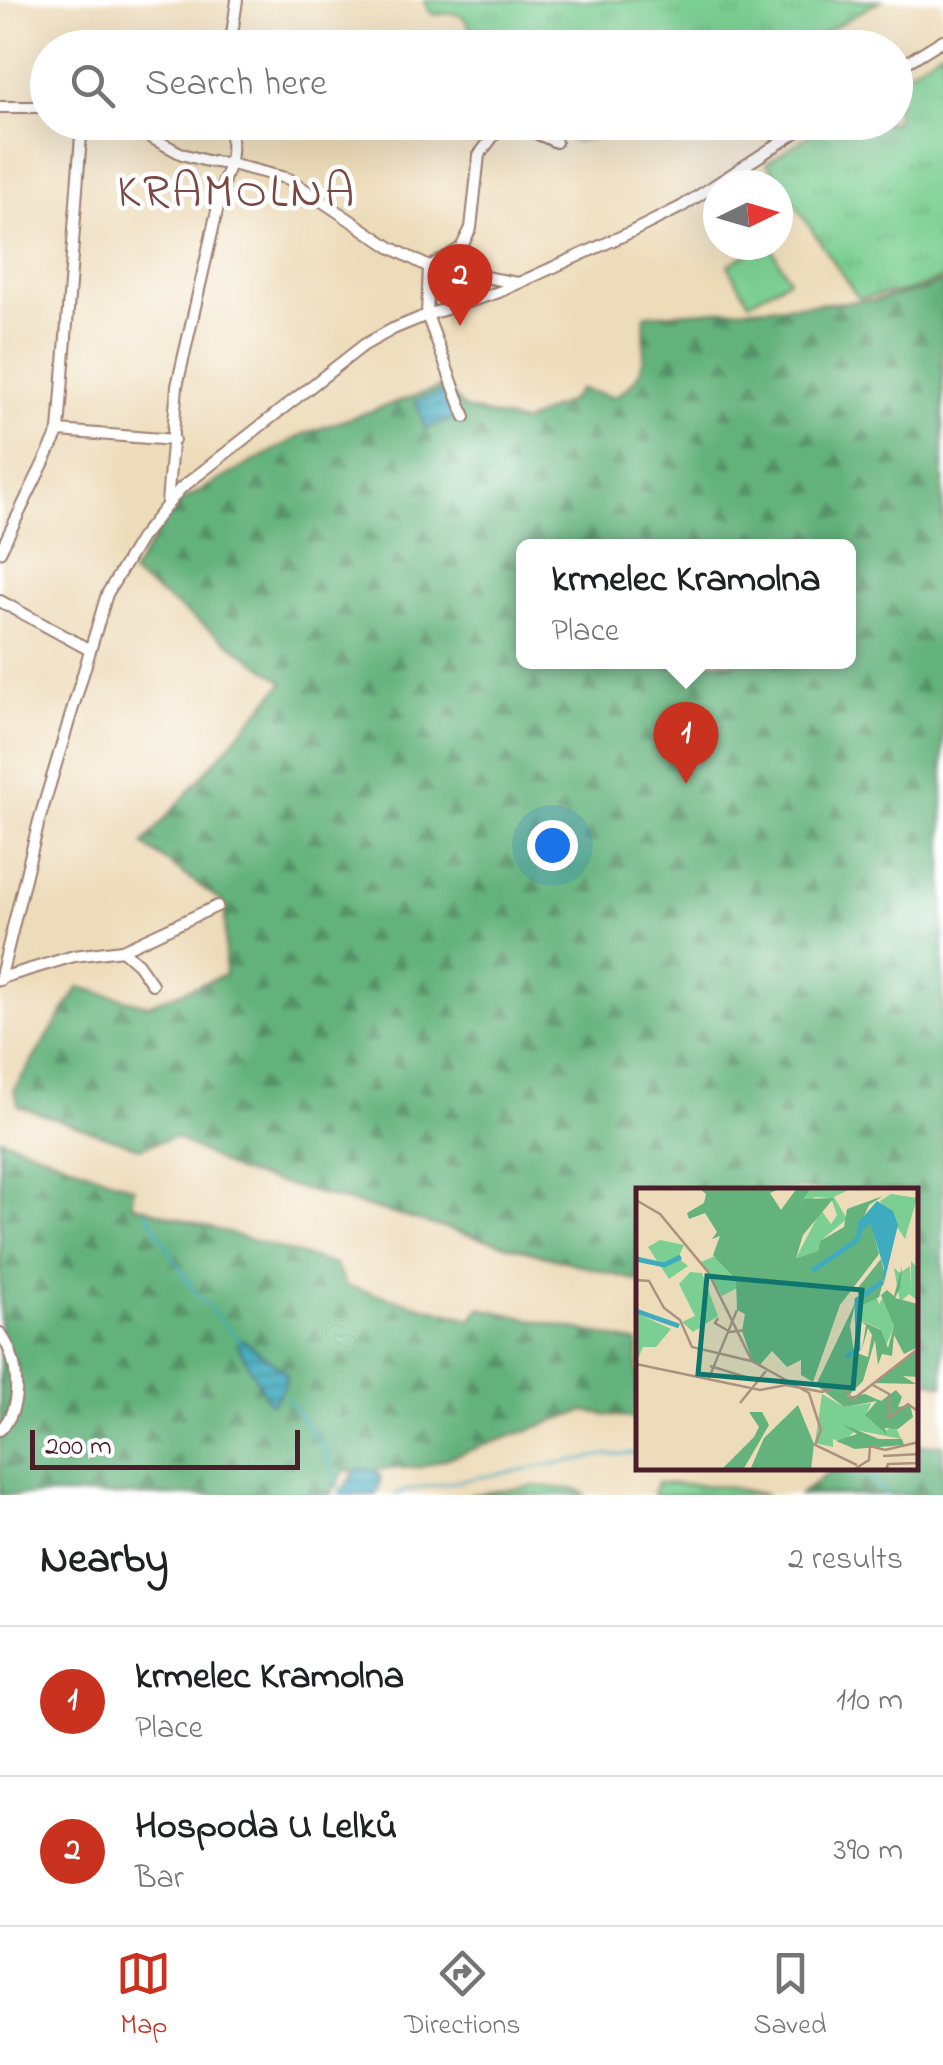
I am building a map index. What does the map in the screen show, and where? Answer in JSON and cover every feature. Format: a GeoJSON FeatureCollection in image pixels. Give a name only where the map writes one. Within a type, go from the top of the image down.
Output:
{"type":"FeatureCollection","features":[{"type":"Feature","properties":{"kind":"street"},"geometry":{"type":"LineString","coordinates":[[233,30],[237,0]]}},
{"type":"Feature","properties":{"kind":"street"},"geometry":{"type":"LineString","coordinates":[[913,59],[943,40]]}},
{"type":"Feature","properties":{"kind":"street"},"geometry":{"type":"LineString","coordinates":[[0,107],[30,106]]}},
{"type":"Feature","properties":{"kind":"street"},"geometry":{"type":"LineString","coordinates":[[0,552],[59,431],[81,140]]}},
{"type":"Feature","properties":{"kind":"street"},"geometry":{"type":"LineString","coordinates":[[156,140],[182,154],[289,179],[390,247],[430,267],[519,284]]}},
{"type":"Feature","properties":{"kind":"street"},"geometry":{"type":"LineString","coordinates":[[167,503],[177,386],[224,180],[231,164],[232,140]]}},
{"type":"Feature","properties":{"kind":"street"},"geometry":{"type":"LineString","coordinates":[[430,267],[461,248],[472,228],[479,156],[492,140]]}},
{"type":"Feature","properties":{"kind":"street"},"geometry":{"type":"LineString","coordinates":[[551,140],[556,142]]}},
{"type":"Feature","properties":{"kind":"street"},"geometry":{"type":"LineString","coordinates":[[1,979],[39,822],[107,594],[140,539],[180,489],[364,345],[426,315],[519,284],[632,232],[681,207],[784,140]]}},
{"type":"Feature","properties":{"kind":"street"},"geometry":{"type":"LineString","coordinates":[[430,267],[426,315],[465,417]]}},
{"type":"Feature","properties":{"kind":"street"},"geometry":{"type":"LineString","coordinates":[[59,431],[174,440]]}},
{"type":"Feature","properties":{"kind":"street"},"geometry":{"type":"LineString","coordinates":[[0,601],[90,650]]}},
{"type":"Feature","properties":{"kind":"street"},"geometry":{"type":"LineString","coordinates":[[1,979],[74,956],[122,950],[217,906]]}},
{"type":"Feature","properties":{"kind":"street"},"geometry":{"type":"LineString","coordinates":[[122,950],[152,984]]}},
{"type":"Feature","properties":{"kind":"street"},"geometry":{"type":"LineString","coordinates":[[0,1333],[12,1362],[17,1398],[10,1421],[0,1430]]}},
{"type":"Feature","properties":{"kind":"green space"},"geometry":{"type":"Polygon","coordinates":[[[424,0],[881,0],[829,30],[471,30],[459,15],[434,15],[424,0]]]}},
{"type":"Feature","properties":{"kind":"green space"},"geometry":{"type":"Polygon","coordinates":[[[943,49],[943,278],[909,291],[858,298],[793,202],[793,170],[772,170],[767,163],[802,140],[913,140],[913,68],[943,49]]]}},
{"type":"Feature","properties":{"kind":"green space"},"geometry":{"type":"Polygon","coordinates":[[[737,260],[778,260],[789,279],[749,302],[728,265],[737,260]]]}},
{"type":"Feature","properties":{"kind":"green space"},"geometry":{"type":"Polygon","coordinates":[[[943,281],[943,1385],[918,1378],[918,1188],[636,1188],[636,1280],[236,1171],[174,1137],[140,1148],[19,1106],[14,1090],[79,987],[148,1005],[225,975],[225,904],[143,844],[284,682],[131,574],[176,504],[304,434],[444,386],[465,409],[523,423],[572,399],[579,389],[614,397],[640,372],[645,315],[875,300],[943,281]]]}},
{"type":"Feature","properties":{"kind":"green space"},"geometry":{"type":"Polygon","coordinates":[[[0,1138],[134,1188],[131,1204],[335,1265],[346,1286],[471,1319],[480,1308],[636,1343],[636,1419],[584,1411],[421,1467],[344,1471],[330,1495],[0,1495],[0,1138]]]}},
{"type":"Feature","properties":{"kind":"green space"},"geometry":{"type":"Polygon","coordinates":[[[918,1445],[943,1445],[943,1495],[799,1495],[832,1470],[918,1470],[918,1445]]]}},
{"type":"Feature","properties":{"kind":"green space"},"geometry":{"type":"Polygon","coordinates":[[[657,1483],[722,1486],[767,1495],[653,1495],[657,1483]]]}},
{"type":"Feature","properties":{"kind":"green space"},"geometry":{"type":"Polygon","coordinates":[[[535,1486],[579,1490],[585,1495],[468,1495],[535,1486]]]}},
{"type":"Feature","properties":{"kind":"water"},"geometry":{"type":"Polygon","coordinates":[[[450,390],[459,417],[425,428],[416,401],[450,390]]]}},
{"type":"Feature","properties":{"kind":"water"},"geometry":{"type":"Polygon","coordinates":[[[242,1339],[287,1375],[272,1404],[237,1343],[242,1339]]]}},
{"type":"Feature","properties":{"kind":"water"},"geometry":{"type":"Polygon","coordinates":[[[361,1469],[380,1475],[376,1495],[340,1495],[354,1472],[361,1469]]]}},
{"type":"Feature","properties":{"kind":"waterway"},"geometry":{"type":"LineString","coordinates":[[146,1211],[193,1290],[241,1343]]}},
{"type":"Feature","properties":{"kind":"waterway"},"geometry":{"type":"LineString","coordinates":[[286,1397],[323,1447],[341,1492],[346,1495]]}},
{"type":"Feature","properties":{"kind":"waterway"},"geometry":{"type":"LineString","coordinates":[[395,1495],[605,1455],[636,1453]]}},
{"type":"Feature","properties":{"kind":"waterway"},"geometry":{"type":"LineString","coordinates":[[863,1470],[886,1495]]}},
{"type":"Feature","properties":{"kind":"place","name":"Hospoda U Lelků"},"geometry":{"type":"Point","coordinates":[460,326]}},
{"type":"Feature","properties":{"kind":"place","name":"krmelec Kramolna"},"geometry":{"type":"Point","coordinates":[686,784]}},
{"type":"Feature","properties":{"kind":"district","name":"KRAMOLNA"},"geometry":{"type":"Point","coordinates":[237,189]}}]}
